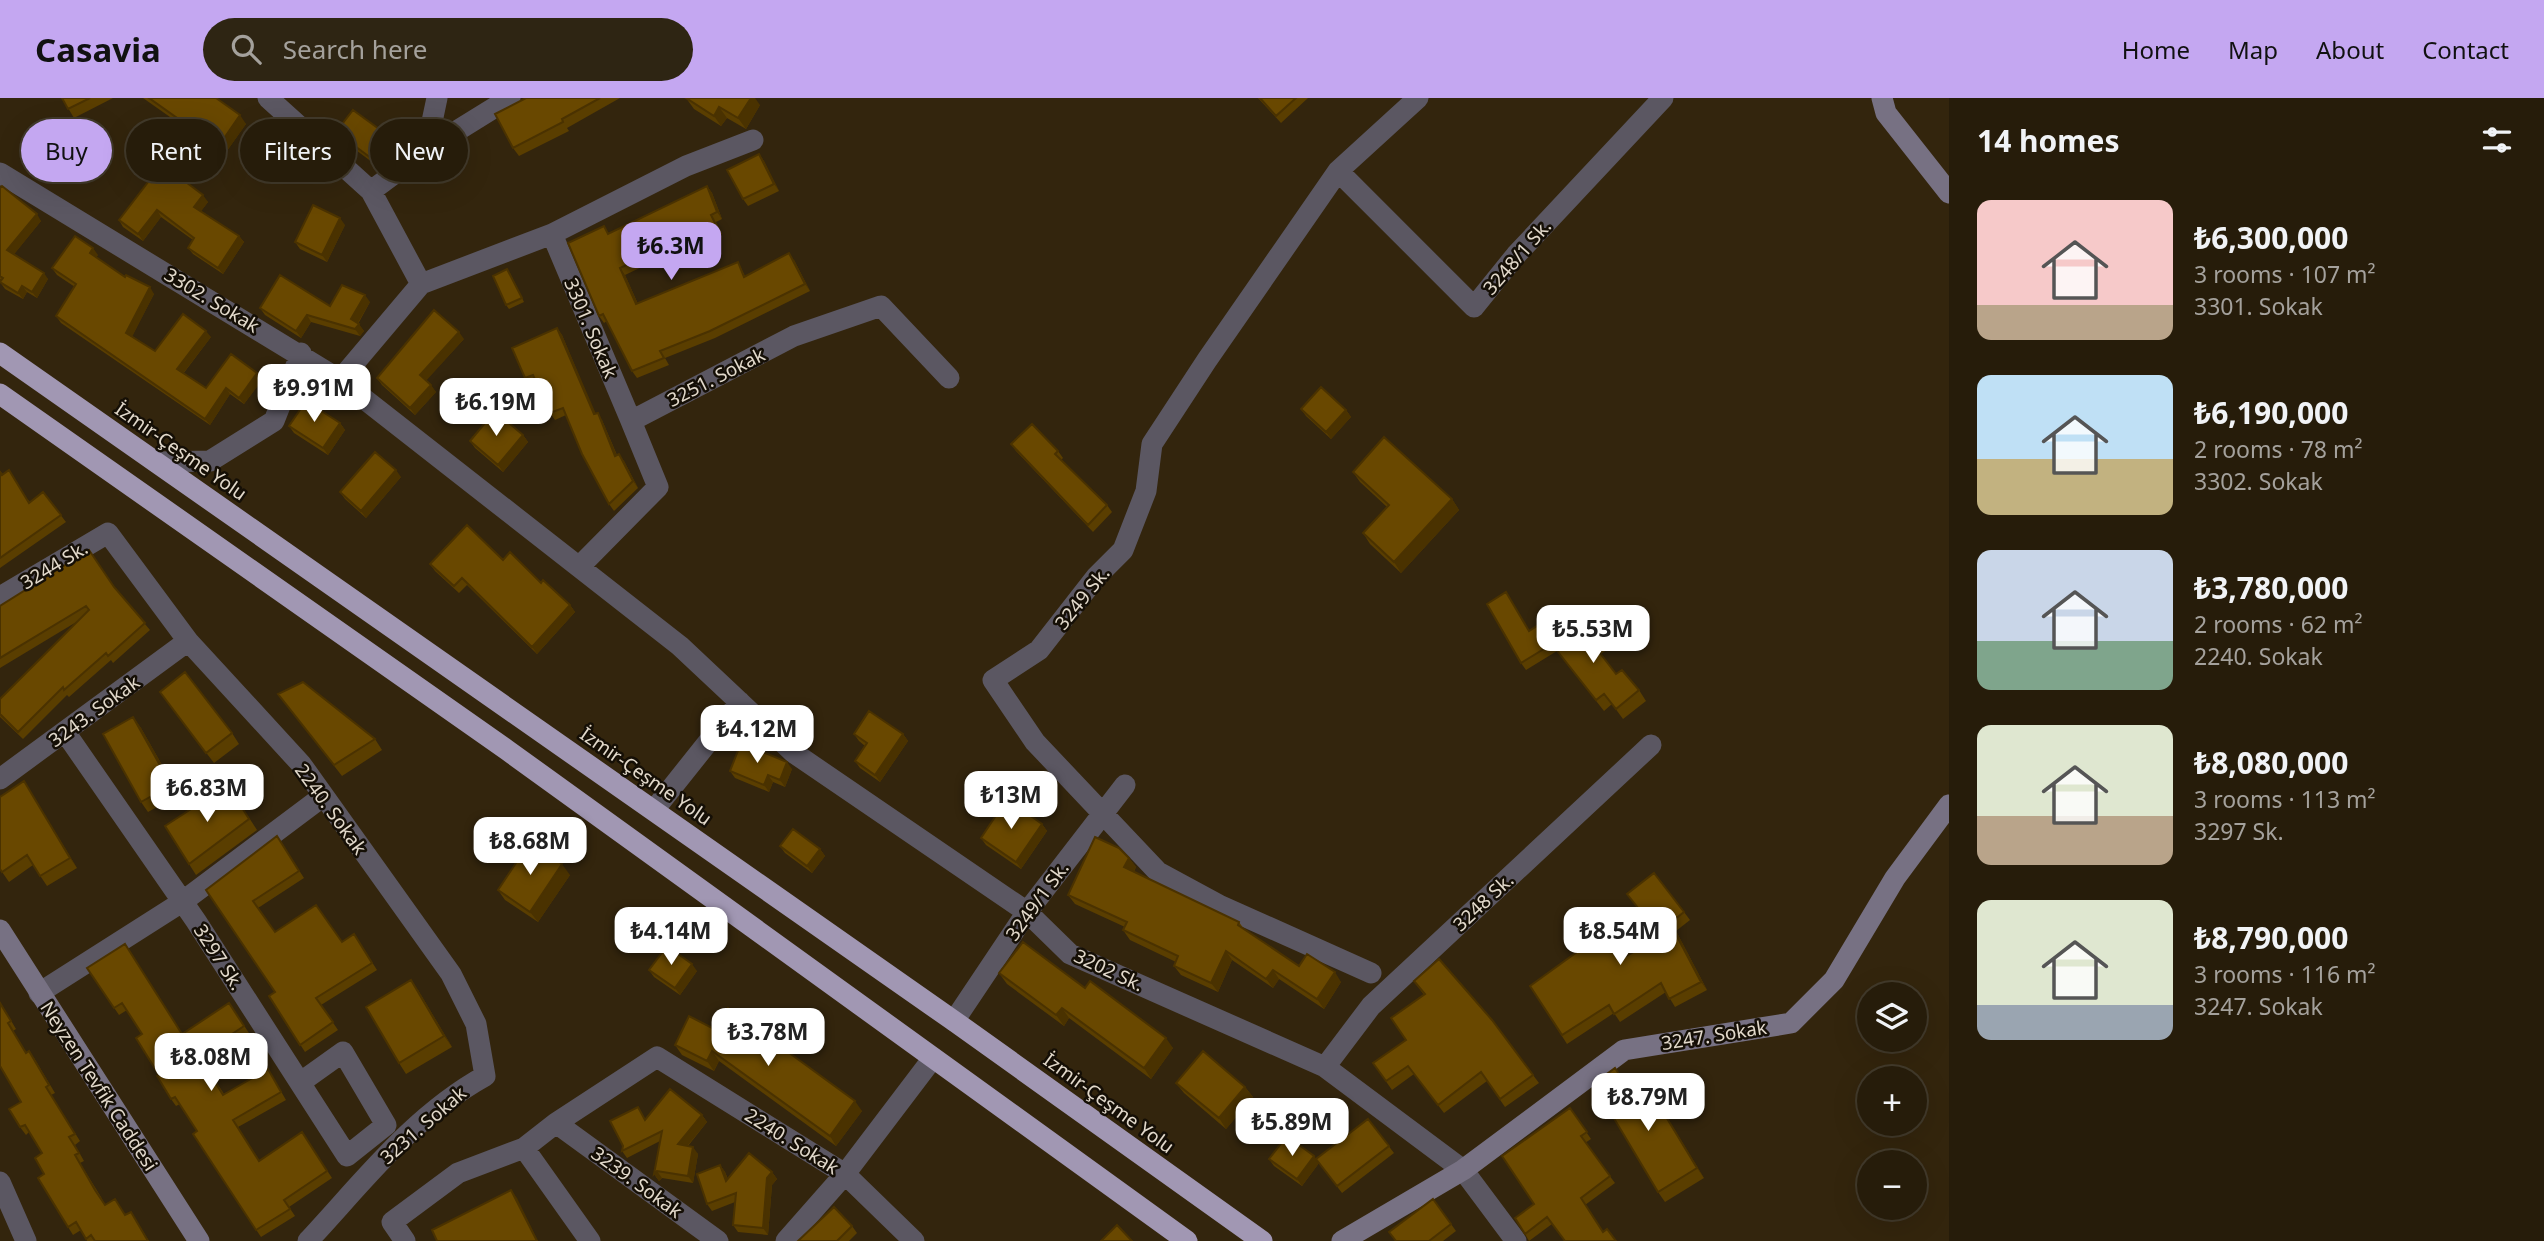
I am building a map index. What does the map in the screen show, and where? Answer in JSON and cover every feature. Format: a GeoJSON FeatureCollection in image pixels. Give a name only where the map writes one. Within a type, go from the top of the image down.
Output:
{"type":"FeatureCollection","features":[{"type":"Feature","properties":{"kind":"highway","name":"İzmir-Çeşme Yolu"},"geometry":{"type":"LineString","coordinates":[[0,353],[954,1021],[1262,1241]]}},
{"type":"Feature","properties":{"kind":"highway"},"geometry":{"type":"LineString","coordinates":[[0,394],[508,750],[1187,1241]]}},
{"type":"Feature","properties":{"kind":"street"},"geometry":{"type":"LineString","coordinates":[[268,98],[371,191],[421,284]]}},
{"type":"Feature","properties":{"kind":"street"},"geometry":{"type":"LineString","coordinates":[[433,119],[437,98]]}},
{"type":"Feature","properties":{"kind":"street"},"geometry":{"type":"LineString","coordinates":[[468,124],[510,98]]}},
{"type":"Feature","properties":{"kind":"street","name":"3249 Sk."},"geometry":{"type":"LineString","coordinates":[[1371,973],[1219,905],[1158,873],[1035,742],[993,680],[1039,650],[1096,577],[1124,550],[1146,491],[1152,444],[1338,171],[1418,98]]}},
{"type":"Feature","properties":{"kind":"street","name":"3248/1 Sk."},"geometry":{"type":"LineString","coordinates":[[1338,171],[1474,307],[1516,255],[1663,98]]}},
{"type":"Feature","properties":{"kind":"street"},"geometry":{"type":"LineString","coordinates":[[1882,98],[1886,113],[1949,192]]}},
{"type":"Feature","properties":{"kind":"street"},"geometry":{"type":"LineString","coordinates":[[340,380],[421,284],[552,234],[686,166],[753,139]]}},
{"type":"Feature","properties":{"kind":"street","name":"3302. Sokak"},"geometry":{"type":"LineString","coordinates":[[0,173],[340,380],[680,646]]}},
{"type":"Feature","properties":{"kind":"street"},"geometry":{"type":"LineString","coordinates":[[371,191],[383,182]]}},
{"type":"Feature","properties":{"kind":"street","name":"3301. Sokak"},"geometry":{"type":"LineString","coordinates":[[552,234],[631,421]]}},
{"type":"Feature","properties":{"kind":"street","name":"3251. Sokak"},"geometry":{"type":"LineString","coordinates":[[631,421],[794,336],[881,306],[949,378]]}},
{"type":"Feature","properties":{"kind":"street"},"geometry":{"type":"LineString","coordinates":[[156,462],[210,461],[274,421],[300,354]]}},
{"type":"Feature","properties":{"kind":"street"},"geometry":{"type":"LineString","coordinates":[[580,566],[658,487],[631,421]]}},
{"type":"Feature","properties":{"kind":"street","name":"3244 Sk."},"geometry":{"type":"LineString","coordinates":[[0,597],[108,533]]}},
{"type":"Feature","properties":{"kind":"street","name":"2240. Sokak"},"geometry":{"type":"LineString","coordinates":[[108,533],[188,642],[301,764],[450,974],[476,1024],[485,1076]]}},
{"type":"Feature","properties":{"kind":"street","name":"3243. Sokak"},"geometry":{"type":"LineString","coordinates":[[0,779],[188,642]]}},
{"type":"Feature","properties":{"kind":"street","name":"3202 Sk."},"geometry":{"type":"LineString","coordinates":[[680,646],[794,752],[1027,912],[1070,954],[1325,1067],[1463,1170],[1516,1241]]}},
{"type":"Feature","properties":{"kind":"street"},"geometry":{"type":"LineString","coordinates":[[654,810],[740,702]]}},
{"type":"Feature","properties":{"kind":"street","name":"3297 Sk."},"geometry":{"type":"LineString","coordinates":[[65,732],[182,902],[347,1156],[386,1125],[342,1052],[301,1082]]}},
{"type":"Feature","properties":{"kind":"street","name":"3248 Sk."},"geometry":{"type":"LineString","coordinates":[[1325,1067],[1371,1006],[1651,745]]}},
{"type":"Feature","properties":{"kind":"street","name":"3249/1 Sk."},"geometry":{"type":"LineString","coordinates":[[954,1021],[1027,912],[1125,785]]}},
{"type":"Feature","properties":{"kind":"street"},"geometry":{"type":"LineString","coordinates":[[38,993],[182,902],[323,797]]}},
{"type":"Feature","properties":{"kind":"street","name":"3247. Sokak"},"geometry":{"type":"LineString","coordinates":[[1342,1241],[1463,1170],[1624,1049],[1791,1023],[1834,979],[1895,878],[1949,805]]}},
{"type":"Feature","properties":{"kind":"street","name":"Neyzen Tevfik Caddesi"},"geometry":{"type":"LineString","coordinates":[[0,930],[38,993],[200,1241]]}},
{"type":"Feature","properties":{"kind":"street","name":"2240. Sokak"},"geometry":{"type":"LineString","coordinates":[[556,1123],[657,1057],[845,1174],[914,1241]]}},
{"type":"Feature","properties":{"kind":"street"},"geometry":{"type":"LineString","coordinates":[[786,1241],[845,1174],[933,1058]]}},
{"type":"Feature","properties":{"kind":"street","name":"3231. Sokak"},"geometry":{"type":"LineString","coordinates":[[308,1241],[390,1149],[463,1089],[485,1076]]}},
{"type":"Feature","properties":{"kind":"street"},"geometry":{"type":"LineString","coordinates":[[405,1241],[392,1222],[458,1173],[524,1148],[556,1123]]}},
{"type":"Feature","properties":{"kind":"street","name":"3239. Sokak"},"geometry":{"type":"LineString","coordinates":[[556,1123],[718,1241]]}},
{"type":"Feature","properties":{"kind":"street"},"geometry":{"type":"LineString","coordinates":[[524,1148],[590,1241]]}},
{"type":"Feature","properties":{"kind":"street"},"geometry":{"type":"LineString","coordinates":[[0,1182],[26,1241]]}},
{"type":"Feature","properties":{"kind":"building"},"geometry":{"type":"Polygon","coordinates":[[[62,98],[90,98],[68,109],[62,98]]]}},
{"type":"Feature","properties":{"kind":"building"},"geometry":{"type":"Polygon","coordinates":[[[149,98],[216,98],[240,115],[226,135],[226,119],[179,119],[149,98]]]}},
{"type":"Feature","properties":{"kind":"building"},"geometry":{"type":"Polygon","coordinates":[[[526,98],[600,98],[562,119],[563,122],[513,148],[495,114],[526,98]]]}},
{"type":"Feature","properties":{"kind":"building"},"geometry":{"type":"Polygon","coordinates":[[[686,98],[751,98],[738,118],[719,107],[714,116],[686,98]]]}},
{"type":"Feature","properties":{"kind":"building"},"geometry":{"type":"Polygon","coordinates":[[[1260,98],[1296,98],[1276,116],[1260,98]]]}},
{"type":"Feature","properties":{"kind":"building"},"geometry":{"type":"Polygon","coordinates":[[[353,110],[370,122],[370,157],[356,147],[356,119],[346,119],[353,110]]]}},
{"type":"Feature","properties":{"kind":"building"},"geometry":{"type":"Polygon","coordinates":[[[759,154],[774,184],[743,199],[727,170],[759,154]]]}},
{"type":"Feature","properties":{"kind":"building"},"geometry":{"type":"Polygon","coordinates":[[[148,182],[186,182],[203,195],[194,207],[239,236],[218,268],[188,248],[194,238],[157,210],[138,234],[119,220],[148,182]]]}},
{"type":"Feature","properties":{"kind":"building"},"geometry":{"type":"Polygon","coordinates":[[[2,186],[37,214],[7,250],[44,273],[32,292],[22,286],[18,293],[0,282],[3,278],[0,276],[2,186]]]}},
{"type":"Feature","properties":{"kind":"building"},"geometry":{"type":"Polygon","coordinates":[[[707,186],[717,212],[711,215],[717,227],[690,240],[688,236],[620,268],[636,304],[738,262],[744,277],[789,253],[805,284],[710,331],[660,351],[664,358],[632,371],[603,314],[599,316],[568,243],[604,226],[608,234],[707,186]]]}},
{"type":"Feature","properties":{"kind":"building"},"geometry":{"type":"Polygon","coordinates":[[[313,205],[340,218],[322,255],[295,242],[313,205]]]}},
{"type":"Feature","properties":{"kind":"building"},"geometry":{"type":"Polygon","coordinates":[[[75,236],[93,248],[90,253],[125,277],[126,275],[150,287],[126,333],[155,351],[183,314],[206,331],[177,369],[206,388],[231,354],[257,373],[239,398],[226,388],[205,419],[56,316],[76,284],[52,268],[75,236]]]}},
{"type":"Feature","properties":{"kind":"building"},"geometry":{"type":"Polygon","coordinates":[[[507,269],[522,298],[506,305],[493,276],[507,269]]]}},
{"type":"Feature","properties":{"kind":"building"},"geometry":{"type":"Polygon","coordinates":[[[280,275],[330,306],[342,285],[365,295],[351,319],[359,324],[355,329],[307,315],[296,331],[260,308],[280,275]]]}},
{"type":"Feature","properties":{"kind":"building"},"geometry":{"type":"Polygon","coordinates":[[[434,310],[459,332],[420,375],[431,385],[410,408],[377,378],[434,310]]]}},
{"type":"Feature","properties":{"kind":"building"},"geometry":{"type":"Polygon","coordinates":[[[557,328],[594,414],[598,413],[615,456],[619,454],[633,481],[609,504],[582,454],[563,408],[550,413],[533,375],[525,378],[512,348],[557,328]]]}},
{"type":"Feature","properties":{"kind":"building"},"geometry":{"type":"Polygon","coordinates":[[[1321,387],[1346,410],[1326,432],[1301,409],[1321,387]]]}},
{"type":"Feature","properties":{"kind":"building"},"geometry":{"type":"Polygon","coordinates":[[[306,401],[340,423],[323,448],[289,426],[306,401]]]}},
{"type":"Feature","properties":{"kind":"building"},"geometry":{"type":"Polygon","coordinates":[[[495,411],[523,435],[498,465],[470,441],[495,411]]]}},
{"type":"Feature","properties":{"kind":"building"},"geometry":{"type":"Polygon","coordinates":[[[1032,424],[1058,451],[1055,454],[1107,505],[1088,525],[1011,444],[1032,424]]]}},
{"type":"Feature","properties":{"kind":"building"},"geometry":{"type":"Polygon","coordinates":[[[1384,437],[1452,499],[1394,562],[1363,533],[1389,505],[1353,472],[1384,437]]]}},
{"type":"Feature","properties":{"kind":"building"},"geometry":{"type":"Polygon","coordinates":[[[375,452],[396,470],[361,511],[340,492],[375,452]]]}},
{"type":"Feature","properties":{"kind":"building"},"geometry":{"type":"Polygon","coordinates":[[[9,470],[29,503],[43,492],[61,515],[0,558],[0,472],[2,475],[9,470]]]}},
{"type":"Feature","properties":{"kind":"building"},"geometry":{"type":"Polygon","coordinates":[[[467,525],[503,560],[510,552],[541,583],[543,580],[570,605],[532,647],[462,578],[454,586],[430,564],[467,525]]]}},
{"type":"Feature","properties":{"kind":"building"},"geometry":{"type":"Polygon","coordinates":[[[89,550],[114,587],[145,623],[108,656],[106,653],[64,690],[63,687],[18,732],[0,714],[0,699],[89,610],[86,606],[0,658],[0,606],[89,550]]]}},
{"type":"Feature","properties":{"kind":"building"},"geometry":{"type":"Polygon","coordinates":[[[1506,592],[1529,631],[1540,624],[1552,644],[1521,663],[1487,604],[1506,592]]]}},
{"type":"Feature","properties":{"kind":"building"},"geometry":{"type":"Polygon","coordinates":[[[1583,617],[1600,639],[1593,644],[1616,674],[1622,670],[1639,690],[1616,709],[1604,694],[1596,700],[1551,643],[1583,617]]]}},
{"type":"Feature","properties":{"kind":"building"},"geometry":{"type":"Polygon","coordinates":[[[185,672],[232,733],[206,753],[160,692],[185,672]]]}},
{"type":"Feature","properties":{"kind":"building"},"geometry":{"type":"Polygon","coordinates":[[[303,682],[375,739],[334,765],[278,694],[303,682]]]}},
{"type":"Feature","properties":{"kind":"building"},"geometry":{"type":"Polygon","coordinates":[[[869,711],[903,734],[875,775],[855,761],[867,743],[854,734],[869,711]]]}},
{"type":"Feature","properties":{"kind":"building"},"geometry":{"type":"Polygon","coordinates":[[[133,717],[171,785],[141,802],[103,734],[133,717]]]}},
{"type":"Feature","properties":{"kind":"building"},"geometry":{"type":"Polygon","coordinates":[[[741,743],[787,762],[780,780],[768,775],[764,785],[730,771],[741,743]]]}},
{"type":"Feature","properties":{"kind":"building"},"geometry":{"type":"Polygon","coordinates":[[[24,781],[70,858],[40,876],[27,855],[2,872],[0,869],[0,797],[24,781]]]}},
{"type":"Feature","properties":{"kind":"building"},"geometry":{"type":"Polygon","coordinates":[[[228,785],[249,819],[189,864],[165,826],[228,785]]]}},
{"type":"Feature","properties":{"kind":"building"},"geometry":{"type":"Polygon","coordinates":[[[1007,799],[1042,824],[1016,862],[981,838],[1007,799]]]}},
{"type":"Feature","properties":{"kind":"building"},"geometry":{"type":"Polygon","coordinates":[[[793,829],[820,849],[807,866],[780,846],[793,829]]]}},
{"type":"Feature","properties":{"kind":"building"},"geometry":{"type":"Polygon","coordinates":[[[277,836],[299,871],[253,901],[275,932],[316,905],[342,942],[354,934],[372,963],[316,998],[333,1022],[300,1045],[269,996],[275,992],[206,890],[277,836]]]}},
{"type":"Feature","properties":{"kind":"building"},"geometry":{"type":"Polygon","coordinates":[[[1095,837],[1119,848],[1129,858],[1124,867],[1239,922],[1238,925],[1299,966],[1307,954],[1335,972],[1317,999],[1273,970],[1266,979],[1226,951],[1211,983],[1174,966],[1178,956],[1123,930],[1127,922],[1068,895],[1095,837]]]}},
{"type":"Feature","properties":{"kind":"building"},"geometry":{"type":"Polygon","coordinates":[[[530,842],[562,864],[530,912],[498,890],[530,842]]]}},
{"type":"Feature","properties":{"kind":"building"},"geometry":{"type":"Polygon","coordinates":[[[1654,873],[1684,912],[1670,923],[1701,982],[1669,999],[1661,983],[1614,1014],[1609,1005],[1562,1035],[1530,986],[1602,934],[1619,960],[1661,937],[1627,894],[1654,873]]]}},
{"type":"Feature","properties":{"kind":"building"},"geometry":{"type":"Polygon","coordinates":[[[1023,942],[1085,988],[1090,981],[1166,1038],[1144,1068],[1062,1008],[1056,1015],[999,973],[1023,942]]]}},
{"type":"Feature","properties":{"kind":"building"},"geometry":{"type":"Polygon","coordinates":[[[125,944],[182,1034],[229,1003],[244,1026],[199,1056],[223,1095],[268,1069],[281,1092],[233,1120],[259,1161],[302,1132],[327,1171],[284,1200],[290,1209],[256,1230],[193,1134],[197,1131],[175,1097],[171,1099],[157,1076],[159,1075],[136,1038],[142,1034],[122,1003],[114,1008],[87,968],[125,944]]]}},
{"type":"Feature","properties":{"kind":"building"},"geometry":{"type":"Polygon","coordinates":[[[667,946],[692,964],[675,988],[649,970],[667,946]]]}},
{"type":"Feature","properties":{"kind":"building"},"geometry":{"type":"Polygon","coordinates":[[[1439,959],[1492,1020],[1533,1075],[1500,1099],[1481,1072],[1438,1105],[1408,1066],[1386,1081],[1373,1063],[1406,1040],[1391,1018],[1425,994],[1414,981],[1439,959]]]}},
{"type":"Feature","properties":{"kind":"building"},"geometry":{"type":"Polygon","coordinates":[[[411,980],[444,1036],[399,1063],[366,1007],[411,980]]]}},
{"type":"Feature","properties":{"kind":"building"},"geometry":{"type":"Polygon","coordinates":[[[0,1003],[11,1021],[8,1023],[26,1053],[29,1051],[49,1085],[46,1087],[75,1134],[69,1137],[79,1153],[75,1155],[95,1190],[105,1205],[115,1199],[125,1215],[131,1212],[148,1241],[95,1241],[91,1235],[86,1239],[76,1222],[68,1227],[38,1178],[44,1174],[35,1158],[42,1153],[25,1125],[20,1127],[9,1109],[21,1102],[0,1066],[0,1003]]]}},
{"type":"Feature","properties":{"kind":"building"},"geometry":{"type":"Polygon","coordinates":[[[728,1008],[855,1101],[830,1136],[712,1051],[707,1061],[675,1045],[689,1016],[714,1029],[728,1008]]]}},
{"type":"Feature","properties":{"kind":"building"},"geometry":{"type":"Polygon","coordinates":[[[1203,1051],[1245,1087],[1219,1118],[1176,1083],[1203,1051]]]}},
{"type":"Feature","properties":{"kind":"building"},"geometry":{"type":"Polygon","coordinates":[[[1615,1068],[1636,1101],[1651,1092],[1697,1168],[1658,1192],[1612,1115],[1616,1113],[1596,1082],[1615,1068]]]}},
{"type":"Feature","properties":{"kind":"building"},"geometry":{"type":"Polygon","coordinates":[[[670,1089],[702,1115],[678,1144],[693,1147],[688,1176],[657,1171],[654,1174],[662,1131],[622,1151],[623,1146],[610,1121],[638,1107],[645,1120],[670,1089]]]}},
{"type":"Feature","properties":{"kind":"building"},"geometry":{"type":"Polygon","coordinates":[[[1570,1108],[1587,1132],[1581,1136],[1610,1176],[1581,1198],[1603,1232],[1607,1229],[1616,1241],[1565,1241],[1547,1217],[1525,1234],[1515,1218],[1534,1204],[1502,1156],[1570,1108]]]}},
{"type":"Feature","properties":{"kind":"building"},"geometry":{"type":"Polygon","coordinates":[[[1368,1119],[1389,1146],[1337,1186],[1316,1159],[1368,1119]]]}},
{"type":"Feature","properties":{"kind":"building"},"geometry":{"type":"Polygon","coordinates":[[[1287,1136],[1314,1156],[1297,1179],[1269,1159],[1287,1136]]]}},
{"type":"Feature","properties":{"kind":"building"},"geometry":{"type":"Polygon","coordinates":[[[749,1153],[772,1172],[767,1178],[763,1228],[733,1225],[736,1193],[707,1204],[697,1174],[720,1165],[726,1181],[749,1153]]]}},
{"type":"Feature","properties":{"kind":"building"},"geometry":{"type":"Polygon","coordinates":[[[511,1190],[537,1241],[437,1241],[432,1230],[511,1190]]]}},
{"type":"Feature","properties":{"kind":"building"},"geometry":{"type":"Polygon","coordinates":[[[1433,1199],[1451,1224],[1429,1241],[1396,1241],[1389,1232],[1433,1199]]]}},
{"type":"Feature","properties":{"kind":"building"},"geometry":{"type":"Polygon","coordinates":[[[834,1207],[852,1226],[837,1241],[798,1241],[834,1207]]]}},
{"type":"Feature","properties":{"kind":"building"},"geometry":{"type":"Polygon","coordinates":[[[1117,1225],[1132,1241],[1101,1241],[1117,1225]]]}}]}
